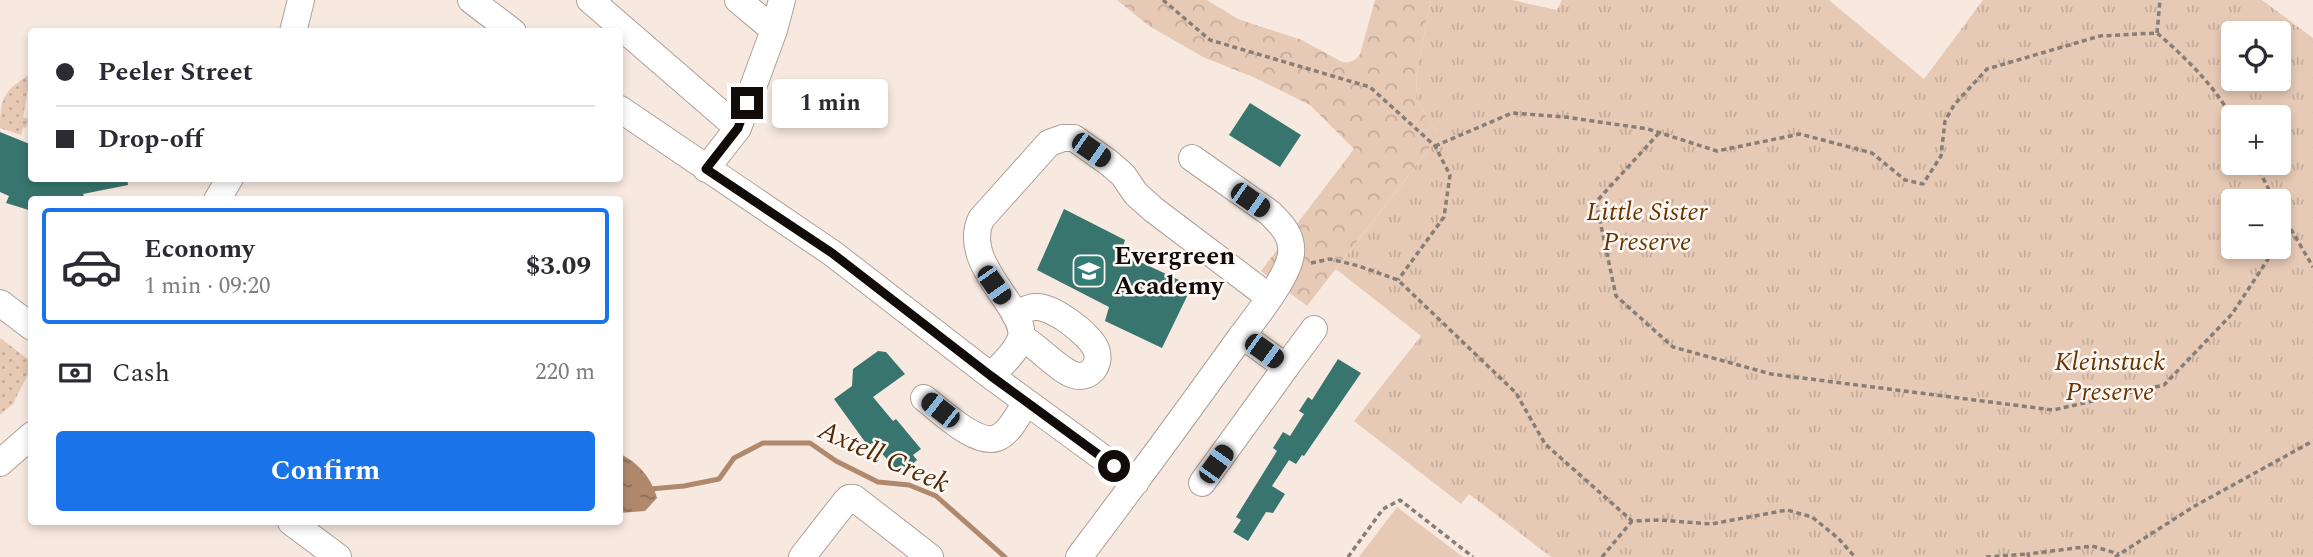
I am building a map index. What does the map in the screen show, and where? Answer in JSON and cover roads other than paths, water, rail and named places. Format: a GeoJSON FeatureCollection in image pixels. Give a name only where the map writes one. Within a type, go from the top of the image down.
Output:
{"type":"FeatureCollection","features":[{"type":"Feature","properties":{"kind":"street"},"geometry":{"type":"LineString","coordinates":[[294,28],[301,0]]}},
{"type":"Feature","properties":{"kind":"street"},"geometry":{"type":"LineString","coordinates":[[471,0],[508,28]]}},
{"type":"Feature","properties":{"kind":"street"},"geometry":{"type":"LineString","coordinates":[[590,0],[622,28]]}},
{"type":"Feature","properties":{"kind":"street"},"geometry":{"type":"LineString","coordinates":[[738,0],[774,30]]}},
{"type":"Feature","properties":{"kind":"street"},"geometry":{"type":"LineString","coordinates":[[706,169],[738,128],[774,30],[782,0]]}},
{"type":"Feature","properties":{"kind":"street"},"geometry":{"type":"LineString","coordinates":[[623,29],[738,128]]}},
{"type":"Feature","properties":{"kind":"street"},"geometry":{"type":"LineString","coordinates":[[623,111],[832,253],[991,376],[1136,482]]}},
{"type":"Feature","properties":{"kind":"street"},"geometry":{"type":"LineString","coordinates":[[991,376],[1011,354],[1018,326],[994,285],[976,242],[975,230],[981,219],[1049,143],[1063,138],[1073,138],[1108,162],[1154,210],[1269,297]]}},
{"type":"Feature","properties":{"kind":"street"},"geometry":{"type":"LineString","coordinates":[[1079,557],[1269,297],[1291,257],[1288,234],[1270,213],[1192,158]]}},
{"type":"Feature","properties":{"kind":"street"},"geometry":{"type":"LineString","coordinates":[[0,303],[28,324]]}},
{"type":"Feature","properties":{"kind":"street"},"geometry":{"type":"LineString","coordinates":[[1202,483],[1314,329]]}},
{"type":"Feature","properties":{"kind":"street"},"geometry":{"type":"LineString","coordinates":[[1242,335],[1286,367]]}},
{"type":"Feature","properties":{"kind":"street"},"geometry":{"type":"LineString","coordinates":[[924,398],[973,435],[989,440],[1002,436],[1026,402]]}},
{"type":"Feature","properties":{"kind":"street"},"geometry":{"type":"LineString","coordinates":[[0,463],[28,438]]}},
{"type":"Feature","properties":{"kind":"street"},"geometry":{"type":"LineString","coordinates":[[802,557],[845,502],[854,498],[930,557]]}},
{"type":"Feature","properties":{"kind":"street"},"geometry":{"type":"LineString","coordinates":[[295,525],[338,557]]}},
{"type":"Feature","properties":{"kind":"water"},"geometry":{"type":"Polygon","coordinates":[[[623,455],[638,466],[655,491],[657,498],[645,511],[623,513],[623,455]]]}},
{"type":"Feature","properties":{"kind":"waterway","name":"Axtell Creek"},"geometry":{"type":"LineString","coordinates":[[650,489],[719,479],[734,458],[763,443],[810,443],[836,461],[878,482],[909,485],[936,496],[1005,557]]}},
{"type":"Feature","properties":{"kind":"place","name":"Evergreen Academy"},"geometry":{"type":"Point","coordinates":[1089,271]}},
{"type":"Feature","properties":{"kind":"park label","name":"Little Sister Preserve"},"geometry":{"type":"Point","coordinates":[1647,227]}},
{"type":"Feature","properties":{"kind":"park label","name":"Kleinstuck Preserve"},"geometry":{"type":"Point","coordinates":[2110,377]}}]}
